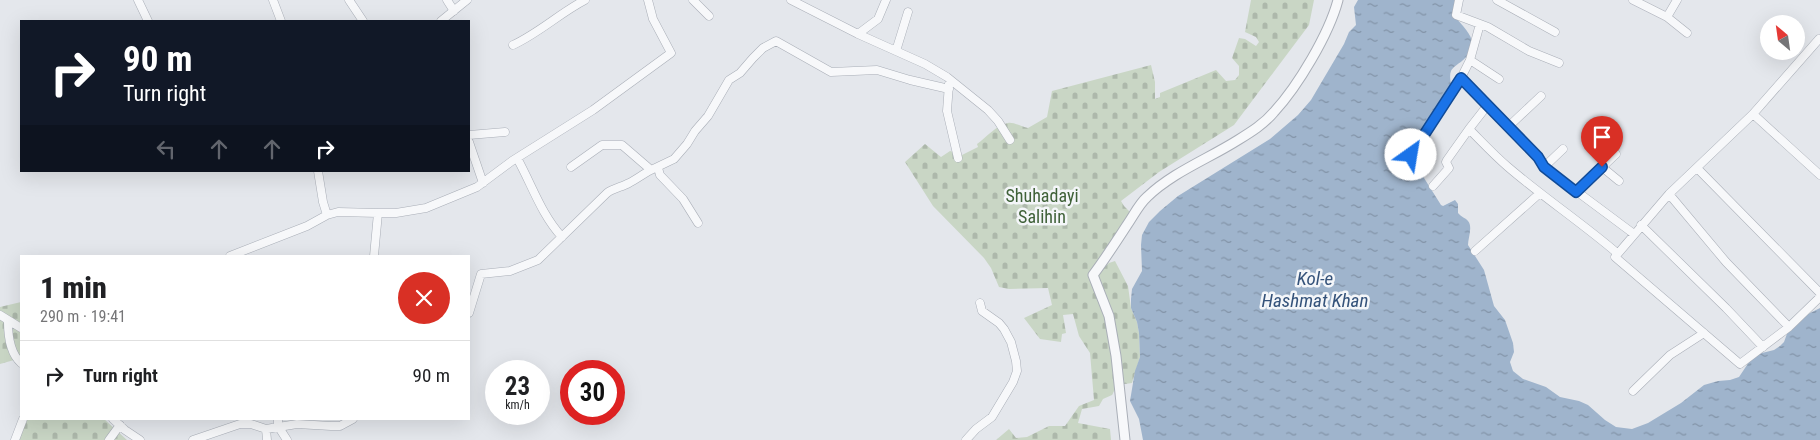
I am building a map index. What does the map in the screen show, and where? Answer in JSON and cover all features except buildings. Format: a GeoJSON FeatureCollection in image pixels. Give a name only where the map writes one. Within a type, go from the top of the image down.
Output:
{"type":"FeatureCollection","features":[{"type":"Feature","properties":{"kind":"street"},"geometry":{"type":"LineString","coordinates":[[138,0],[148,20]]}},
{"type":"Feature","properties":{"kind":"street"},"geometry":{"type":"LineString","coordinates":[[273,0],[281,20]]}},
{"type":"Feature","properties":{"kind":"street"},"geometry":{"type":"LineString","coordinates":[[348,0],[362,20]]}},
{"type":"Feature","properties":{"kind":"street"},"geometry":{"type":"LineString","coordinates":[[447,0],[454,11]]}},
{"type":"Feature","properties":{"kind":"street"},"geometry":{"type":"LineString","coordinates":[[442,20],[467,0]]}},
{"type":"Feature","properties":{"kind":"street"},"geometry":{"type":"LineString","coordinates":[[513,45],[528,38],[568,9],[585,0]]}},
{"type":"Feature","properties":{"kind":"street"},"geometry":{"type":"LineString","coordinates":[[233,255],[308,226],[327,215],[338,212],[396,213],[426,208],[483,183],[517,158],[593,110],[671,53],[653,19],[648,0]]}},
{"type":"Feature","properties":{"kind":"street"},"geometry":{"type":"LineString","coordinates":[[693,0],[709,16]]}},
{"type":"Feature","properties":{"kind":"street"},"geometry":{"type":"LineString","coordinates":[[791,0],[858,34],[925,64],[949,78],[998,120],[1010,140]]}},
{"type":"Feature","properties":{"kind":"street"},"geometry":{"type":"LineString","coordinates":[[858,34],[878,19],[886,0]]}},
{"type":"Feature","properties":{"kind":"street"},"geometry":{"type":"LineString","coordinates":[[1125,440],[1116,356],[1109,316],[1093,276],[1148,196],[1186,169],[1262,124],[1274,113],[1287,97],[1320,43],[1334,15],[1338,0]]}},
{"type":"Feature","properties":{"kind":"street"},"geometry":{"type":"LineString","coordinates":[[1459,0],[1456,15],[1488,27],[1529,51],[1560,63]]}},
{"type":"Feature","properties":{"kind":"street"},"geometry":{"type":"LineString","coordinates":[[1497,0],[1555,32]]}},
{"type":"Feature","properties":{"kind":"street"},"geometry":{"type":"LineString","coordinates":[[1633,0],[1667,18],[1687,34]]}},
{"type":"Feature","properties":{"kind":"street"},"geometry":{"type":"LineString","coordinates":[[1667,18],[1677,0]]}},
{"type":"Feature","properties":{"kind":"street"},"geometry":{"type":"LineString","coordinates":[[896,51],[908,12]]}},
{"type":"Feature","properties":{"kind":"street"},"geometry":{"type":"LineString","coordinates":[[1411,155],[1461,78],[1470,60],[1480,24]]}},
{"type":"Feature","properties":{"kind":"street"},"geometry":{"type":"LineString","coordinates":[[1820,40],[1753,114],[1669,194],[1615,257],[1740,364],[1789,327],[1820,297]]}},
{"type":"Feature","properties":{"kind":"street"},"geometry":{"type":"LineString","coordinates":[[470,310],[481,274],[510,271],[538,260],[607,193],[674,158],[708,116],[729,80],[740,73],[763,48],[776,41],[831,72],[876,70],[949,89]]}},
{"type":"Feature","properties":{"kind":"street"},"geometry":{"type":"LineString","coordinates":[[1470,60],[1499,79]]}},
{"type":"Feature","properties":{"kind":"street"},"geometry":{"type":"LineString","coordinates":[[949,78],[947,111],[958,158]]}},
{"type":"Feature","properties":{"kind":"street"},"geometry":{"type":"LineString","coordinates":[[1461,78],[1538,157],[1544,167],[1634,234]]}},
{"type":"Feature","properties":{"kind":"street"},"geometry":{"type":"LineString","coordinates":[[1508,126],[1541,96]]}},
{"type":"Feature","properties":{"kind":"street"},"geometry":{"type":"LineString","coordinates":[[1433,186],[1449,168],[1447,160],[1487,106]]}},
{"type":"Feature","properties":{"kind":"street"},"geometry":{"type":"LineString","coordinates":[[1753,114],[1820,175]]}},
{"type":"Feature","properties":{"kind":"street"},"geometry":{"type":"LineString","coordinates":[[1469,129],[1506,165],[1617,253]]}},
{"type":"Feature","properties":{"kind":"street"},"geometry":{"type":"LineString","coordinates":[[470,135],[505,132]]}},
{"type":"Feature","properties":{"kind":"street"},"geometry":{"type":"LineString","coordinates":[[470,145],[483,183]]}},
{"type":"Feature","properties":{"kind":"street"},"geometry":{"type":"LineString","coordinates":[[572,167],[602,145],[622,146],[655,169],[683,199],[698,223]]}},
{"type":"Feature","properties":{"kind":"street"},"geometry":{"type":"LineString","coordinates":[[1544,167],[1563,149]]}},
{"type":"Feature","properties":{"kind":"street"},"geometry":{"type":"LineString","coordinates":[[1576,192],[1616,154]]}},
{"type":"Feature","properties":{"kind":"street"},"geometry":{"type":"LineString","coordinates":[[517,158],[534,196],[562,238]]}},
{"type":"Feature","properties":{"kind":"street"},"geometry":{"type":"LineString","coordinates":[[1602,167],[1619,182]]}},
{"type":"Feature","properties":{"kind":"street"},"geometry":{"type":"LineString","coordinates":[[1697,168],[1820,293]]}},
{"type":"Feature","properties":{"kind":"street"},"geometry":{"type":"LineString","coordinates":[[318,172],[327,215]]}},
{"type":"Feature","properties":{"kind":"street"},"geometry":{"type":"LineString","coordinates":[[1475,250],[1540,193]]}},
{"type":"Feature","properties":{"kind":"street"},"geometry":{"type":"LineString","coordinates":[[1669,194],[1726,262],[1789,327]]}},
{"type":"Feature","properties":{"kind":"street"},"geometry":{"type":"LineString","coordinates":[[374,255],[378,213]]}},
{"type":"Feature","properties":{"kind":"street"},"geometry":{"type":"LineString","coordinates":[[1641,226],[1726,308],[1763,347]]}},
{"type":"Feature","properties":{"kind":"street"},"geometry":{"type":"LineString","coordinates":[[966,440],[976,429],[992,417],[1013,382],[1017,371],[1011,342],[1004,329],[982,311],[980,303]]}},
{"type":"Feature","properties":{"kind":"street"},"geometry":{"type":"LineString","coordinates":[[0,315],[8,322],[20,328]]}},
{"type":"Feature","properties":{"kind":"street"},"geometry":{"type":"LineString","coordinates":[[8,322],[11,346],[20,361]]}},
{"type":"Feature","properties":{"kind":"street"},"geometry":{"type":"LineString","coordinates":[[1633,391],[1670,355],[1704,333]]}},
{"type":"Feature","properties":{"kind":"street"},"geometry":{"type":"LineString","coordinates":[[15,440],[23,420]]}},
{"type":"Feature","properties":{"kind":"street"},"geometry":{"type":"LineString","coordinates":[[115,420],[140,440]]}},
{"type":"Feature","properties":{"kind":"street"},"geometry":{"type":"LineString","coordinates":[[193,440],[240,424],[251,424],[266,429],[278,422],[297,421],[340,426],[352,420]]}},
{"type":"Feature","properties":{"kind":"street"},"geometry":{"type":"LineString","coordinates":[[278,422],[287,440]]}},
{"type":"Feature","properties":{"kind":"street"},"geometry":{"type":"LineString","coordinates":[[109,440],[120,425]]}},
{"type":"Feature","properties":{"kind":"street"},"geometry":{"type":"LineString","coordinates":[[266,429],[267,440]]}},
{"type":"Feature","properties":{"kind":"green space","name":"Shuhadayi Salihin"},"geometry":{"type":"Polygon","coordinates":[[[1251,0],[1314,0],[1309,25],[1234,125],[1159,172],[1121,201],[1131,213],[1100,271],[1109,263],[1115,261],[1128,286],[1131,308],[1139,333],[1140,357],[1132,383],[1117,385],[1112,395],[1103,399],[1099,406],[1082,409],[1078,423],[1110,429],[1111,440],[996,440],[1009,429],[1016,438],[1027,437],[1049,426],[1065,426],[1079,406],[1094,400],[1090,353],[1079,336],[1073,314],[1063,315],[1066,333],[1062,334],[1061,342],[1040,339],[1024,318],[1052,305],[1048,288],[1009,289],[999,287],[991,268],[984,258],[933,206],[905,162],[925,144],[941,157],[950,151],[962,155],[978,147],[977,144],[1004,124],[1013,123],[1028,128],[1047,117],[1052,91],[1151,65],[1155,82],[1155,99],[1160,97],[1160,93],[1216,70],[1226,81],[1235,80],[1239,75],[1239,66],[1232,58],[1239,38],[1245,39],[1256,46],[1259,42],[1256,37],[1245,32],[1251,0]]]}},
{"type":"Feature","properties":{"kind":"green space"},"geometry":{"type":"Polygon","coordinates":[[[20,302],[20,358],[0,364],[0,307],[20,302]]]}},
{"type":"Feature","properties":{"kind":"green space"},"geometry":{"type":"Polygon","coordinates":[[[27,420],[105,420],[127,440],[19,440],[27,420]]]}},
{"type":"Feature","properties":{"kind":"water","name":"Kol-e Hashmat Khan"},"geometry":{"type":"Polygon","coordinates":[[[1358,0],[1456,0],[1454,16],[1471,37],[1471,48],[1468,55],[1451,71],[1451,87],[1409,154],[1409,159],[1441,205],[1443,206],[1455,200],[1458,204],[1458,213],[1469,223],[1468,245],[1484,270],[1494,306],[1505,320],[1513,343],[1514,352],[1510,362],[1513,371],[1523,379],[1546,387],[1560,397],[1588,405],[1616,427],[1632,429],[1648,423],[1681,403],[1704,385],[1739,377],[1749,362],[1758,354],[1774,350],[1780,346],[1784,342],[1788,331],[1802,317],[1820,308],[1820,440],[1143,440],[1139,419],[1130,401],[1135,371],[1140,357],[1139,333],[1131,308],[1131,299],[1132,289],[1142,271],[1142,235],[1149,222],[1178,196],[1270,139],[1298,115],[1311,100],[1349,32],[1356,25],[1354,7],[1358,0]]]}},
{"type":"Feature","properties":{"kind":"route"},"geometry":{"type":"LineString","coordinates":[[1411,155],[1461,78],[1538,157],[1544,167],[1576,192],[1602,167]]}}]}
